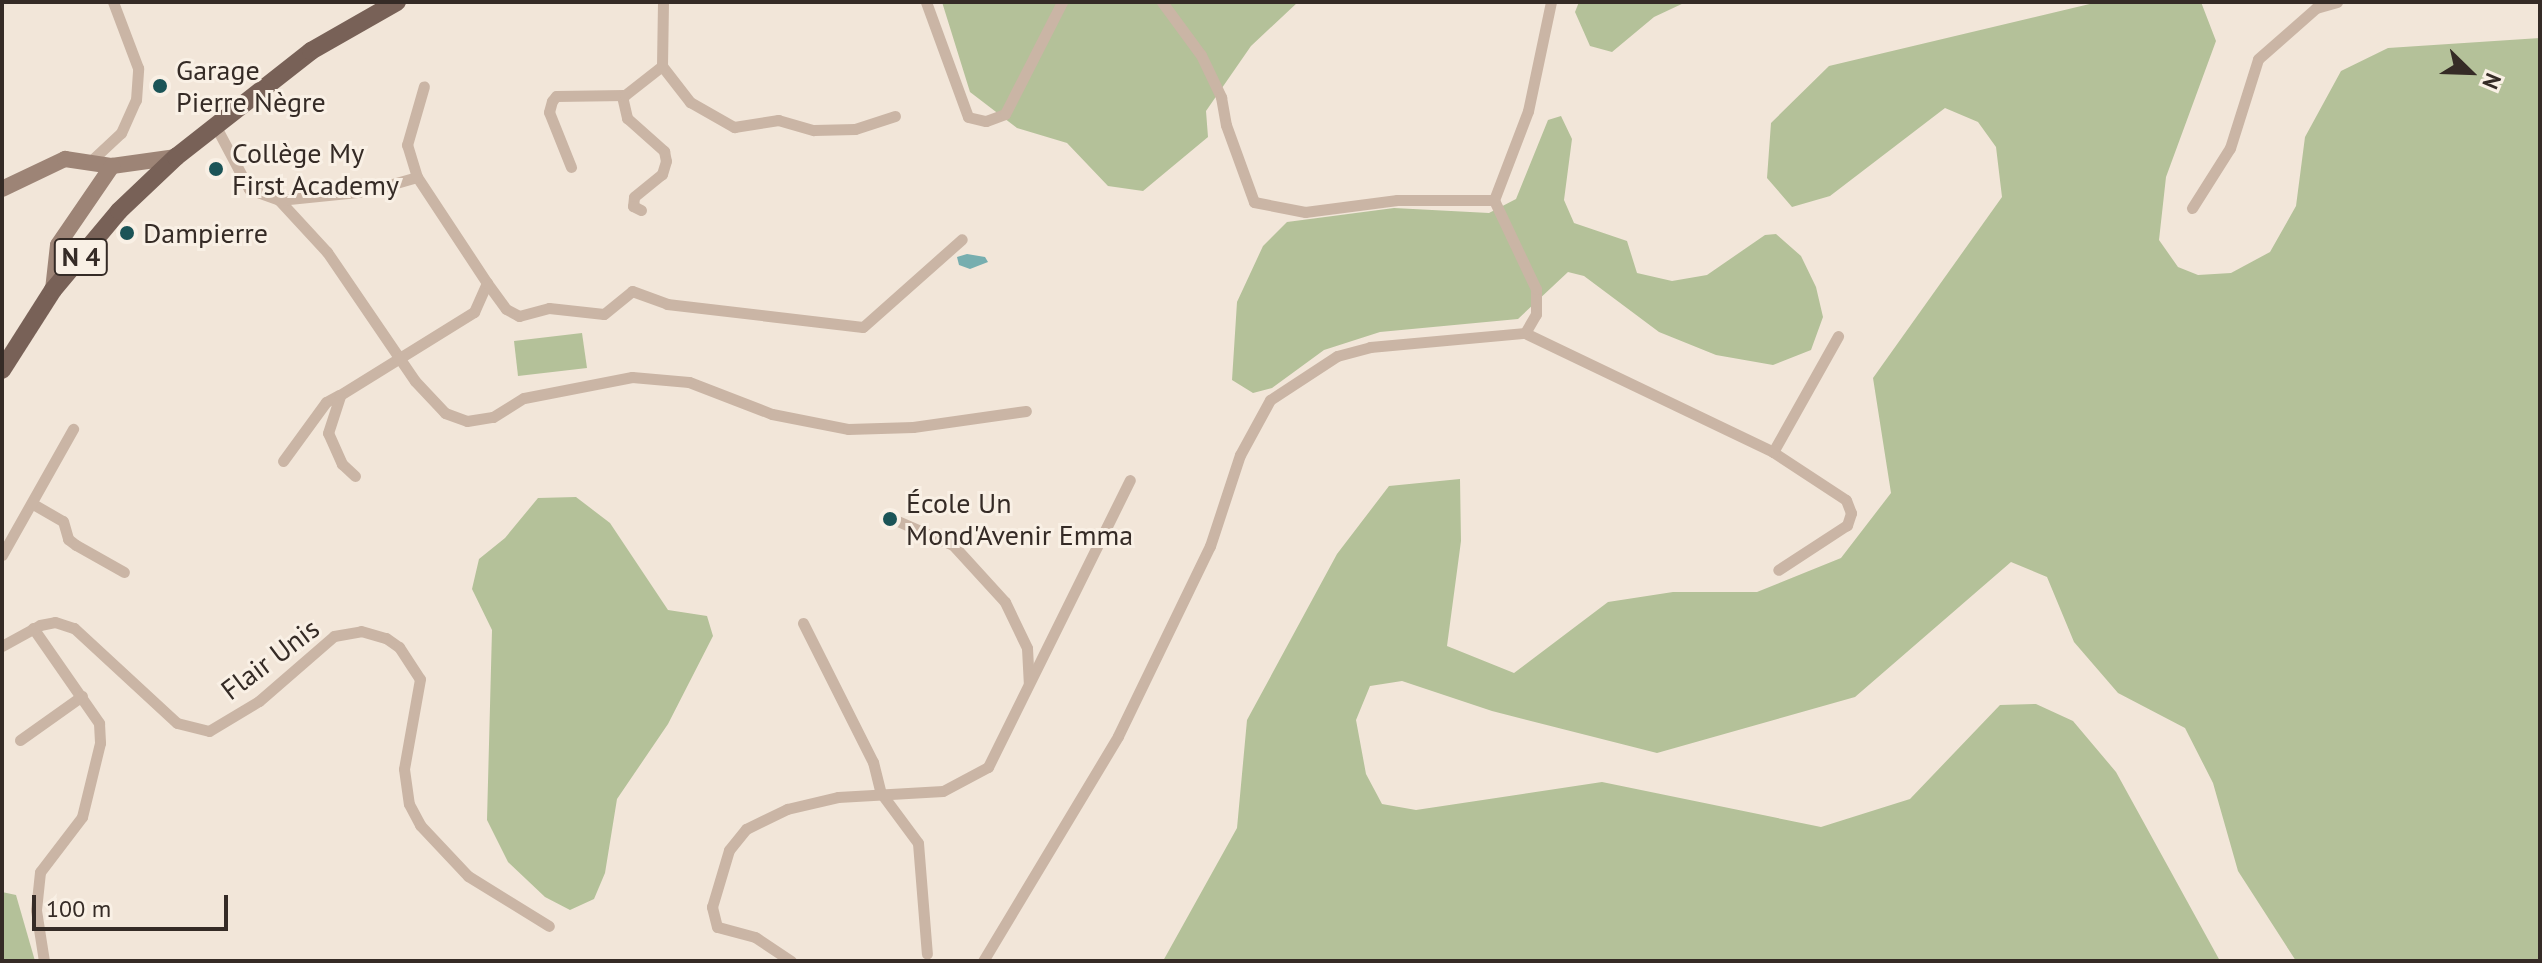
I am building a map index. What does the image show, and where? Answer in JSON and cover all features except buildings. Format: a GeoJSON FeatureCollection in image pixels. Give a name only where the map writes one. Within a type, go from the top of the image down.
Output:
{"type":"FeatureCollection","features":[{"type":"Feature","properties":{"kind":"main road","name":"N 4"},"geometry":{"type":"LineString","coordinates":[[2,370],[53,290],[119,211],[176,157],[311,51],[397,2]]}},
{"type":"Feature","properties":{"kind":"street"},"geometry":{"type":"LineString","coordinates":[[93,159],[121,133],[136,100],[138,68],[130,33],[113,2]]}},
{"type":"Feature","properties":{"kind":"street"},"geometry":{"type":"LineString","coordinates":[[663,2],[662,66],[690,102],[734,127],[778,120],[814,130],[855,129],[895,116]]}},
{"type":"Feature","properties":{"kind":"street"},"geometry":{"type":"LineString","coordinates":[[926,2],[968,117],[986,121],[1005,114],[1062,2]]}},
{"type":"Feature","properties":{"kind":"street"},"geometry":{"type":"LineString","coordinates":[[1162,2],[1201,55],[1221,97],[1226,125],[1254,202],[1305,212],[1397,200],[1494,200]]}},
{"type":"Feature","properties":{"kind":"street"},"geometry":{"type":"LineString","coordinates":[[1525,333],[1536,314],[1536,289],[1494,200],[1528,111],[1551,2]]}},
{"type":"Feature","properties":{"kind":"street"},"geometry":{"type":"LineString","coordinates":[[2192,208],[2230,148],[2258,59],[2316,8],[2337,2]]}},
{"type":"Feature","properties":{"kind":"street"},"geometry":{"type":"LineString","coordinates":[[571,167],[549,112],[552,101],[564,95],[622,96],[662,66]]}},
{"type":"Feature","properties":{"kind":"street"},"geometry":{"type":"LineString","coordinates":[[424,86],[407,145],[417,177],[506,309],[519,316],[549,308],[604,314],[632,291],[667,304],[863,327],[962,239]]}},
{"type":"Feature","properties":{"kind":"street"},"geometry":{"type":"LineString","coordinates":[[622,96],[627,118],[664,151],[666,161],[662,174],[634,197],[633,206],[641,210]]}},
{"type":"Feature","properties":{"kind":"street"},"geometry":{"type":"LineString","coordinates":[[215,125],[249,189],[279,200],[368,191],[417,177]]}},
{"type":"Feature","properties":{"kind":"street"},"geometry":{"type":"LineString","coordinates":[[2,189],[65,159],[93,159],[112,166],[176,157]]}},
{"type":"Feature","properties":{"kind":"street"},"geometry":{"type":"LineString","coordinates":[[53,290],[58,245],[112,166]]}},
{"type":"Feature","properties":{"kind":"street"},"geometry":{"type":"LineString","coordinates":[[279,200],[327,252],[415,381],[445,413],[467,421],[493,417],[524,398],[632,377],[689,382],[772,414],[848,429],[913,427],[1026,411]]}},
{"type":"Feature","properties":{"kind":"street"},"geometry":{"type":"LineString","coordinates":[[283,461],[326,402],[474,312],[487,283]]}},
{"type":"Feature","properties":{"kind":"street"},"geometry":{"type":"LineString","coordinates":[[983,961],[1118,736],[1210,546],[1240,455],[1270,400],[1337,356],[1370,347],[1525,333],[1773,452],[1846,500],[1851,513],[1847,525],[1778,570]]}},
{"type":"Feature","properties":{"kind":"street"},"geometry":{"type":"LineString","coordinates":[[1773,452],[1838,336]]}},
{"type":"Feature","properties":{"kind":"street"},"geometry":{"type":"LineString","coordinates":[[340,395],[328,433],[334,453],[355,476]]}},
{"type":"Feature","properties":{"kind":"street"},"geometry":{"type":"LineString","coordinates":[[2,555],[73,429]]}},
{"type":"Feature","properties":{"kind":"street"},"geometry":{"type":"LineString","coordinates":[[791,961],[755,937],[717,927],[712,907],[729,850],[746,829],[787,809],[881,793],[943,791],[976,778],[1002,748],[1130,480]]}},
{"type":"Feature","properties":{"kind":"street"},"geometry":{"type":"LineString","coordinates":[[33,504],[63,521],[68,539],[76,545],[124,572]]}},
{"type":"Feature","properties":{"kind":"street"},"geometry":{"type":"LineString","coordinates":[[886,516],[953,545],[1005,602],[1027,648],[1029,687]]}},
{"type":"Feature","properties":{"kind":"street","name":"Flair Unis"},"geometry":{"type":"LineString","coordinates":[[2,646],[33,628],[55,622],[74,628],[177,723],[200,730],[223,724],[259,701],[334,636],[361,631],[386,638],[399,647],[420,679],[404,769],[409,804],[420,825],[468,876],[549,926]]}},
{"type":"Feature","properties":{"kind":"street"},"geometry":{"type":"LineString","coordinates":[[803,623],[873,762],[881,793],[918,843],[927,954]]}},
{"type":"Feature","properties":{"kind":"street"},"geometry":{"type":"LineString","coordinates":[[33,628],[99,723],[100,743],[82,817],[40,872],[36,910],[44,961]]}},
{"type":"Feature","properties":{"kind":"street"},"geometry":{"type":"LineString","coordinates":[[20,740],[82,696]]}},
{"type":"Feature","properties":{"kind":"green space"},"geometry":{"type":"Polygon","coordinates":[[[942,2],[1298,2],[1251,46],[1206,111],[1208,137],[1143,191],[1108,186],[1067,143],[1017,128],[970,92],[942,2]]]}},
{"type":"Feature","properties":{"kind":"green space"},"geometry":{"type":"Polygon","coordinates":[[[1579,2],[1686,2],[1654,17],[1612,52],[1590,46],[1575,12],[1579,2]]]}},
{"type":"Feature","properties":{"kind":"green space"},"geometry":{"type":"Polygon","coordinates":[[[2098,2],[2201,2],[2216,41],[2166,177],[2159,240],[2178,267],[2198,275],[2231,273],[2270,252],[2296,206],[2305,137],[2341,71],[2388,48],[2540,38],[2540,961],[2296,961],[2238,871],[2213,783],[2185,728],[2118,693],[2074,642],[2047,577],[2011,562],[1855,697],[1657,753],[1492,711],[1402,681],[1370,686],[1356,720],[1366,774],[1382,804],[1416,810],[1602,782],[1821,827],[1910,799],[2000,705],[2036,704],[2073,721],[2116,772],[2220,961],[1163,961],[1237,828],[1247,720],[1337,554],[1389,486],[1460,479],[1461,541],[1447,646],[1514,673],[1608,602],[1673,592],[1757,592],[1841,558],[1891,493],[1873,378],[2002,197],[1996,147],[1978,122],[1945,108],[1830,196],[1792,207],[1767,178],[1771,123],[1829,66],[2098,2]]]}},
{"type":"Feature","properties":{"kind":"green space"},"geometry":{"type":"Polygon","coordinates":[[[1561,116],[1572,139],[1564,200],[1574,223],[1627,241],[1637,273],[1672,281],[1707,275],[1765,235],[1776,234],[1801,256],[1816,287],[1823,317],[1811,350],[1773,365],[1716,355],[1659,332],[1584,276],[1568,272],[1518,319],[1380,332],[1324,350],[1272,388],[1253,393],[1232,380],[1237,302],[1263,246],[1287,222],[1394,208],[1489,213],[1516,199],[1548,120],[1561,116]]]}},
{"type":"Feature","properties":{"kind":"green space"},"geometry":{"type":"Polygon","coordinates":[[[582,333],[587,368],[518,376],[514,341],[582,333]]]}},
{"type":"Feature","properties":{"kind":"green space"},"geometry":{"type":"Polygon","coordinates":[[[576,497],[610,523],[668,610],[707,616],[713,636],[668,724],[617,799],[605,873],[594,899],[570,910],[545,897],[508,862],[487,820],[492,630],[472,589],[479,559],[505,538],[538,498],[576,497]]]}},
{"type":"Feature","properties":{"kind":"green space"},"geometry":{"type":"Polygon","coordinates":[[[2,892],[16,895],[35,961],[2,961],[2,892]]]}},
{"type":"Feature","properties":{"kind":"water"},"geometry":{"type":"Polygon","coordinates":[[[967,254],[985,257],[988,262],[970,269],[959,265],[957,257],[967,254]]]}},
{"type":"Feature","properties":{"kind":"place","name":"Garage Pierre Nègre"},"geometry":{"type":"Point","coordinates":[160,86]}},
{"type":"Feature","properties":{"kind":"place","name":"Collège My First Academy"},"geometry":{"type":"Point","coordinates":[216,169]}},
{"type":"Feature","properties":{"kind":"place","name":"Dampierre"},"geometry":{"type":"Point","coordinates":[127,233]}},
{"type":"Feature","properties":{"kind":"place","name":"École Un Mond'Avenir Emma"},"geometry":{"type":"Point","coordinates":[890,519]}}]}
